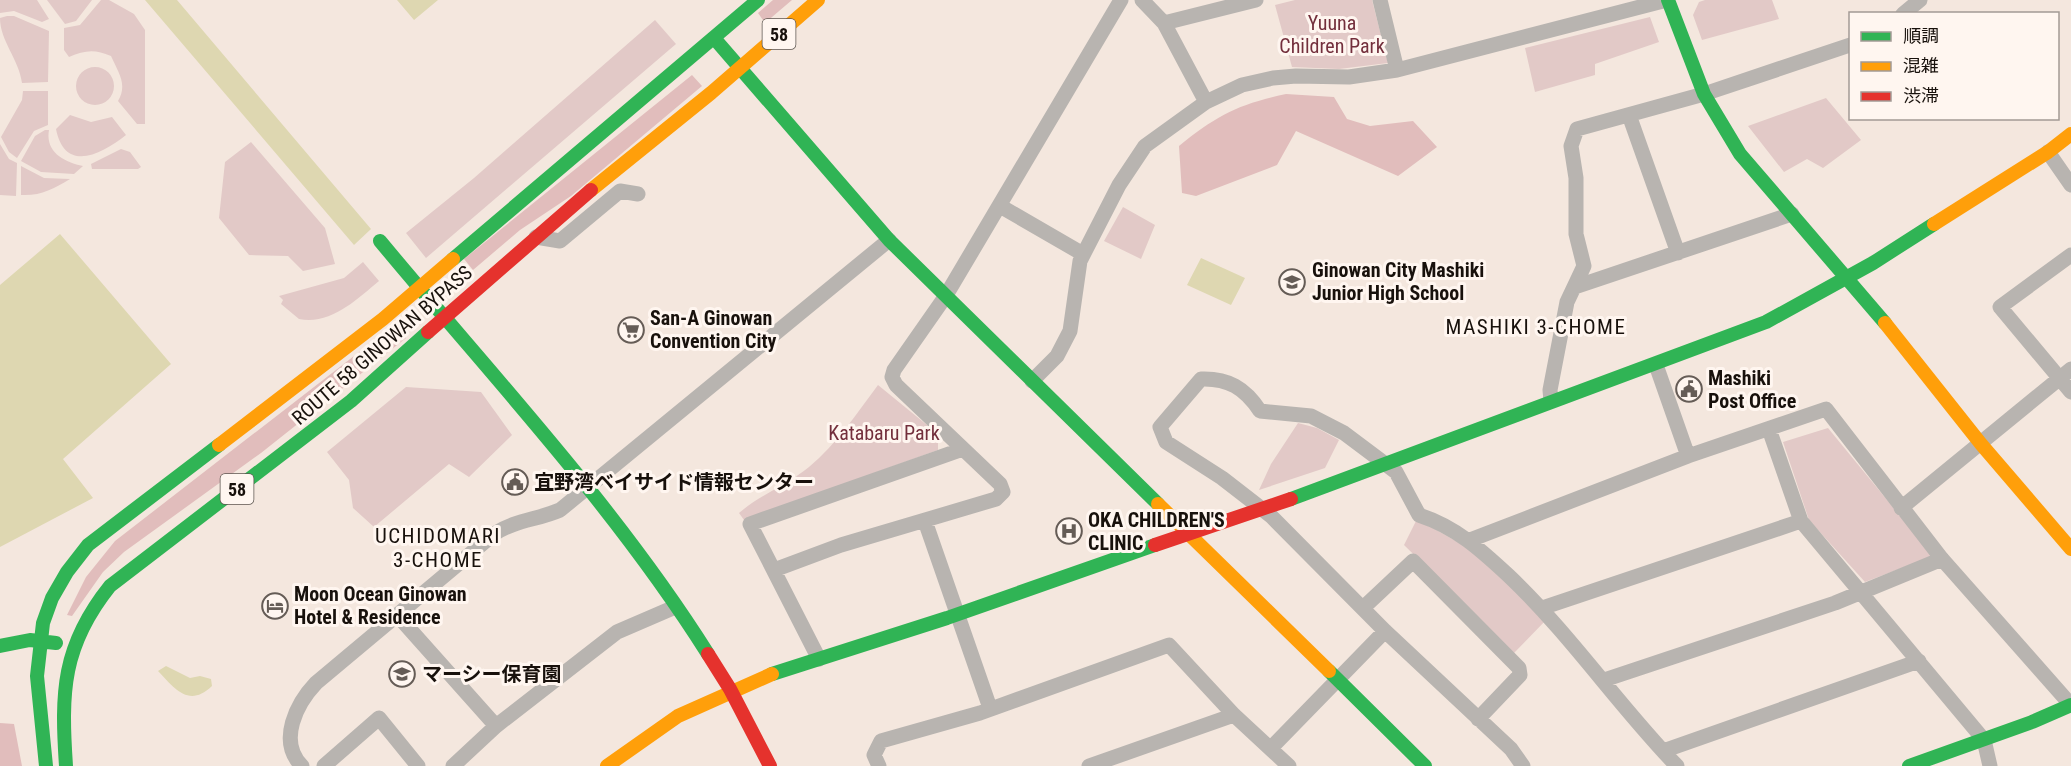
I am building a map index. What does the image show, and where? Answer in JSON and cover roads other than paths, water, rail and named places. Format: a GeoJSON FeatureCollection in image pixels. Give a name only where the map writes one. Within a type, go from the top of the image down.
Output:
{"type":"FeatureCollection","features":[{"type":"Feature","properties":{"kind":"main road","name":"ROUTE 58 GINOWAN BYPASS"},"geometry":{"type":"LineString","coordinates":[[46,766],[36,696],[39,640],[50,604],[61,580],[88,545],[302,381],[418,288],[758,0]]}},
{"type":"Feature","properties":{"kind":"main road","name":"ROUTE 58 GINOWAN BYPASS"},"geometry":{"type":"LineString","coordinates":[[66,766],[62,704],[73,646],[91,609],[122,576],[281,457],[351,401],[536,237],[818,0]]}},
{"type":"Feature","properties":{"kind":"main road"},"geometry":{"type":"LineString","coordinates":[[1667,0],[1704,94],[1740,154],[1847,277],[1981,444],[2071,549]]}},
{"type":"Feature","properties":{"kind":"main road"},"geometry":{"type":"LineString","coordinates":[[714,38],[889,240],[1338,678],[1425,766]]}},
{"type":"Feature","properties":{"kind":"main road"},"geometry":{"type":"LineString","coordinates":[[607,766],[676,717],[731,691],[957,615],[1188,532],[1261,510],[1551,401],[1656,365],[1766,322],[1847,277],[2048,152],[2071,134]]}},
{"type":"Feature","properties":{"kind":"main road"},"geometry":{"type":"LineString","coordinates":[[380,241],[586,487],[675,607],[731,691],[770,766]]}},
{"type":"Feature","properties":{"kind":"main road"},"geometry":{"type":"LineString","coordinates":[[0,646],[39,640],[73,646]]}},
{"type":"Feature","properties":{"kind":"main road"},"geometry":{"type":"LineString","coordinates":[[1909,766],[1984,740],[2071,705]]}},
{"type":"Feature","properties":{"kind":"street"},"geometry":{"type":"LineString","coordinates":[[774,570],[841,545],[996,498],[1003,492],[1000,484],[896,385],[892,377],[894,370],[945,297],[1121,0]]}},
{"type":"Feature","properties":{"kind":"street"},"geometry":{"type":"LineString","coordinates":[[1142,0],[1164,23],[1206,102]]}},
{"type":"Feature","properties":{"kind":"street"},"geometry":{"type":"LineString","coordinates":[[1164,23],[1256,0]]}},
{"type":"Feature","properties":{"kind":"street"},"geometry":{"type":"LineString","coordinates":[[1380,0],[1397,70]]}},
{"type":"Feature","properties":{"kind":"street"},"geometry":{"type":"LineString","coordinates":[[1032,381],[1057,356],[1070,331],[1076,283],[1083,254],[1119,185],[1145,146],[1206,102],[1242,85],[1273,78],[1349,77],[1397,70],[1667,0]]}},
{"type":"Feature","properties":{"kind":"street"},"geometry":{"type":"LineString","coordinates":[[1905,12],[1920,0]]}},
{"type":"Feature","properties":{"kind":"street"},"geometry":{"type":"LineString","coordinates":[[1551,401],[1550,390],[1567,302],[1584,266],[1576,234],[1576,178],[1571,146],[1577,129],[1704,94],[1849,46]]}},
{"type":"Feature","properties":{"kind":"street"},"geometry":{"type":"LineString","coordinates":[[1629,114],[1678,253]]}},
{"type":"Feature","properties":{"kind":"street"},"geometry":{"type":"LineString","coordinates":[[2048,152],[2071,185]]}},
{"type":"Feature","properties":{"kind":"street"},"geometry":{"type":"LineString","coordinates":[[536,237],[560,241],[620,191],[638,194]]}},
{"type":"Feature","properties":{"kind":"street"},"geometry":{"type":"LineString","coordinates":[[1000,206],[1083,254]]}},
{"type":"Feature","properties":{"kind":"street"},"geometry":{"type":"LineString","coordinates":[[1575,287],[1792,214]]}},
{"type":"Feature","properties":{"kind":"street"},"geometry":{"type":"LineString","coordinates":[[302,766],[298,762],[291,739],[293,718],[302,698],[316,683],[494,534],[510,524],[546,516],[560,510],[889,240]]}},
{"type":"Feature","properties":{"kind":"street"},"geometry":{"type":"LineString","coordinates":[[2071,255],[2001,307],[2065,373],[2071,392]]}},
{"type":"Feature","properties":{"kind":"street"},"geometry":{"type":"LineString","coordinates":[[1656,365],[1688,456]]}},
{"type":"Feature","properties":{"kind":"street"},"geometry":{"type":"LineString","coordinates":[[1901,508],[2065,373]]}},
{"type":"Feature","properties":{"kind":"street"},"geometry":{"type":"LineString","coordinates":[[1523,766],[1511,748],[1385,631],[1271,516],[1222,478],[1166,442],[1160,427],[1201,379],[1221,378],[1251,397],[1260,411],[1311,416],[1344,433],[1387,464],[1396,472],[1419,515],[1441,522],[1470,540],[1542,608],[1677,766]]}},
{"type":"Feature","properties":{"kind":"street"},"geometry":{"type":"LineString","coordinates":[[1470,540],[1688,456],[1826,409],[1942,559],[2071,705]]}},
{"type":"Feature","properties":{"kind":"street"},"geometry":{"type":"LineString","coordinates":[[1769,429],[1801,521],[1984,740],[1990,766]]}},
{"type":"Feature","properties":{"kind":"street"},"geometry":{"type":"LineString","coordinates":[[819,660],[750,524],[963,449]]}},
{"type":"Feature","properties":{"kind":"street"},"geometry":{"type":"LineString","coordinates":[[925,521],[990,708]]}},
{"type":"Feature","properties":{"kind":"street"},"geometry":{"type":"LineString","coordinates":[[1542,608],[1801,521]]}},
{"type":"Feature","properties":{"kind":"street"},"geometry":{"type":"LineString","coordinates":[[1604,680],[1861,592],[1942,559]]}},
{"type":"Feature","properties":{"kind":"street"},"geometry":{"type":"LineString","coordinates":[[1363,608],[1413,561],[1519,668],[1520,675],[1478,719]]}},
{"type":"Feature","properties":{"kind":"street"},"geometry":{"type":"LineString","coordinates":[[453,766],[496,726],[617,632],[675,607]]}},
{"type":"Feature","properties":{"kind":"street"},"geometry":{"type":"LineString","coordinates":[[398,616],[496,726]]}},
{"type":"Feature","properties":{"kind":"street"},"geometry":{"type":"LineString","coordinates":[[1271,748],[1385,631]]}},
{"type":"Feature","properties":{"kind":"street"},"geometry":{"type":"LineString","coordinates":[[879,766],[874,755],[881,741],[990,708],[1169,645],[1234,715],[1289,766]]}},
{"type":"Feature","properties":{"kind":"street"},"geometry":{"type":"LineString","coordinates":[[1663,752],[1919,661]]}},
{"type":"Feature","properties":{"kind":"street"},"geometry":{"type":"LineString","coordinates":[[1089,766],[1234,715]]}},
{"type":"Feature","properties":{"kind":"street"},"geometry":{"type":"LineString","coordinates":[[324,766],[379,718],[418,766]]}},
{"type":"Feature","properties":{"kind":"place","name":"Ginowan City Mashiki Junior High School"},"geometry":{"type":"Point","coordinates":[1292,282]}},
{"type":"Feature","properties":{"kind":"place","name":"San-A Ginowan Convention City"},"geometry":{"type":"Point","coordinates":[631,330]}},
{"type":"Feature","properties":{"kind":"place","name":"Mashiki Post Office"},"geometry":{"type":"Point","coordinates":[1689,389]}},
{"type":"Feature","properties":{"kind":"place","name":"宜野湾ベイサイド情報センター"},"geometry":{"type":"Point","coordinates":[515,482]}},
{"type":"Feature","properties":{"kind":"place","name":"OKA CHILDREN'S CLINIC"},"geometry":{"type":"Point","coordinates":[1069,531]}},
{"type":"Feature","properties":{"kind":"place","name":"Moon Ocean Ginowan Hotel & Residence"},"geometry":{"type":"Point","coordinates":[275,606]}},
{"type":"Feature","properties":{"kind":"place","name":"マーシー保育園"},"geometry":{"type":"Point","coordinates":[402,674]}},
{"type":"Feature","properties":{"kind":"district","name":"MASHIKI 3-CHOME"},"geometry":{"type":"Point","coordinates":[1536,327]}},
{"type":"Feature","properties":{"kind":"district","name":"UCHIDOMARI 3-CHOME"},"geometry":{"type":"Point","coordinates":[438,548]}},
{"type":"Feature","properties":{"kind":"park label","name":"Yuuna Children Park"},"geometry":{"type":"Point","coordinates":[1332,34]}},
{"type":"Feature","properties":{"kind":"park label","name":"Katabaru Park"},"geometry":{"type":"Point","coordinates":[884,433]}}]}
